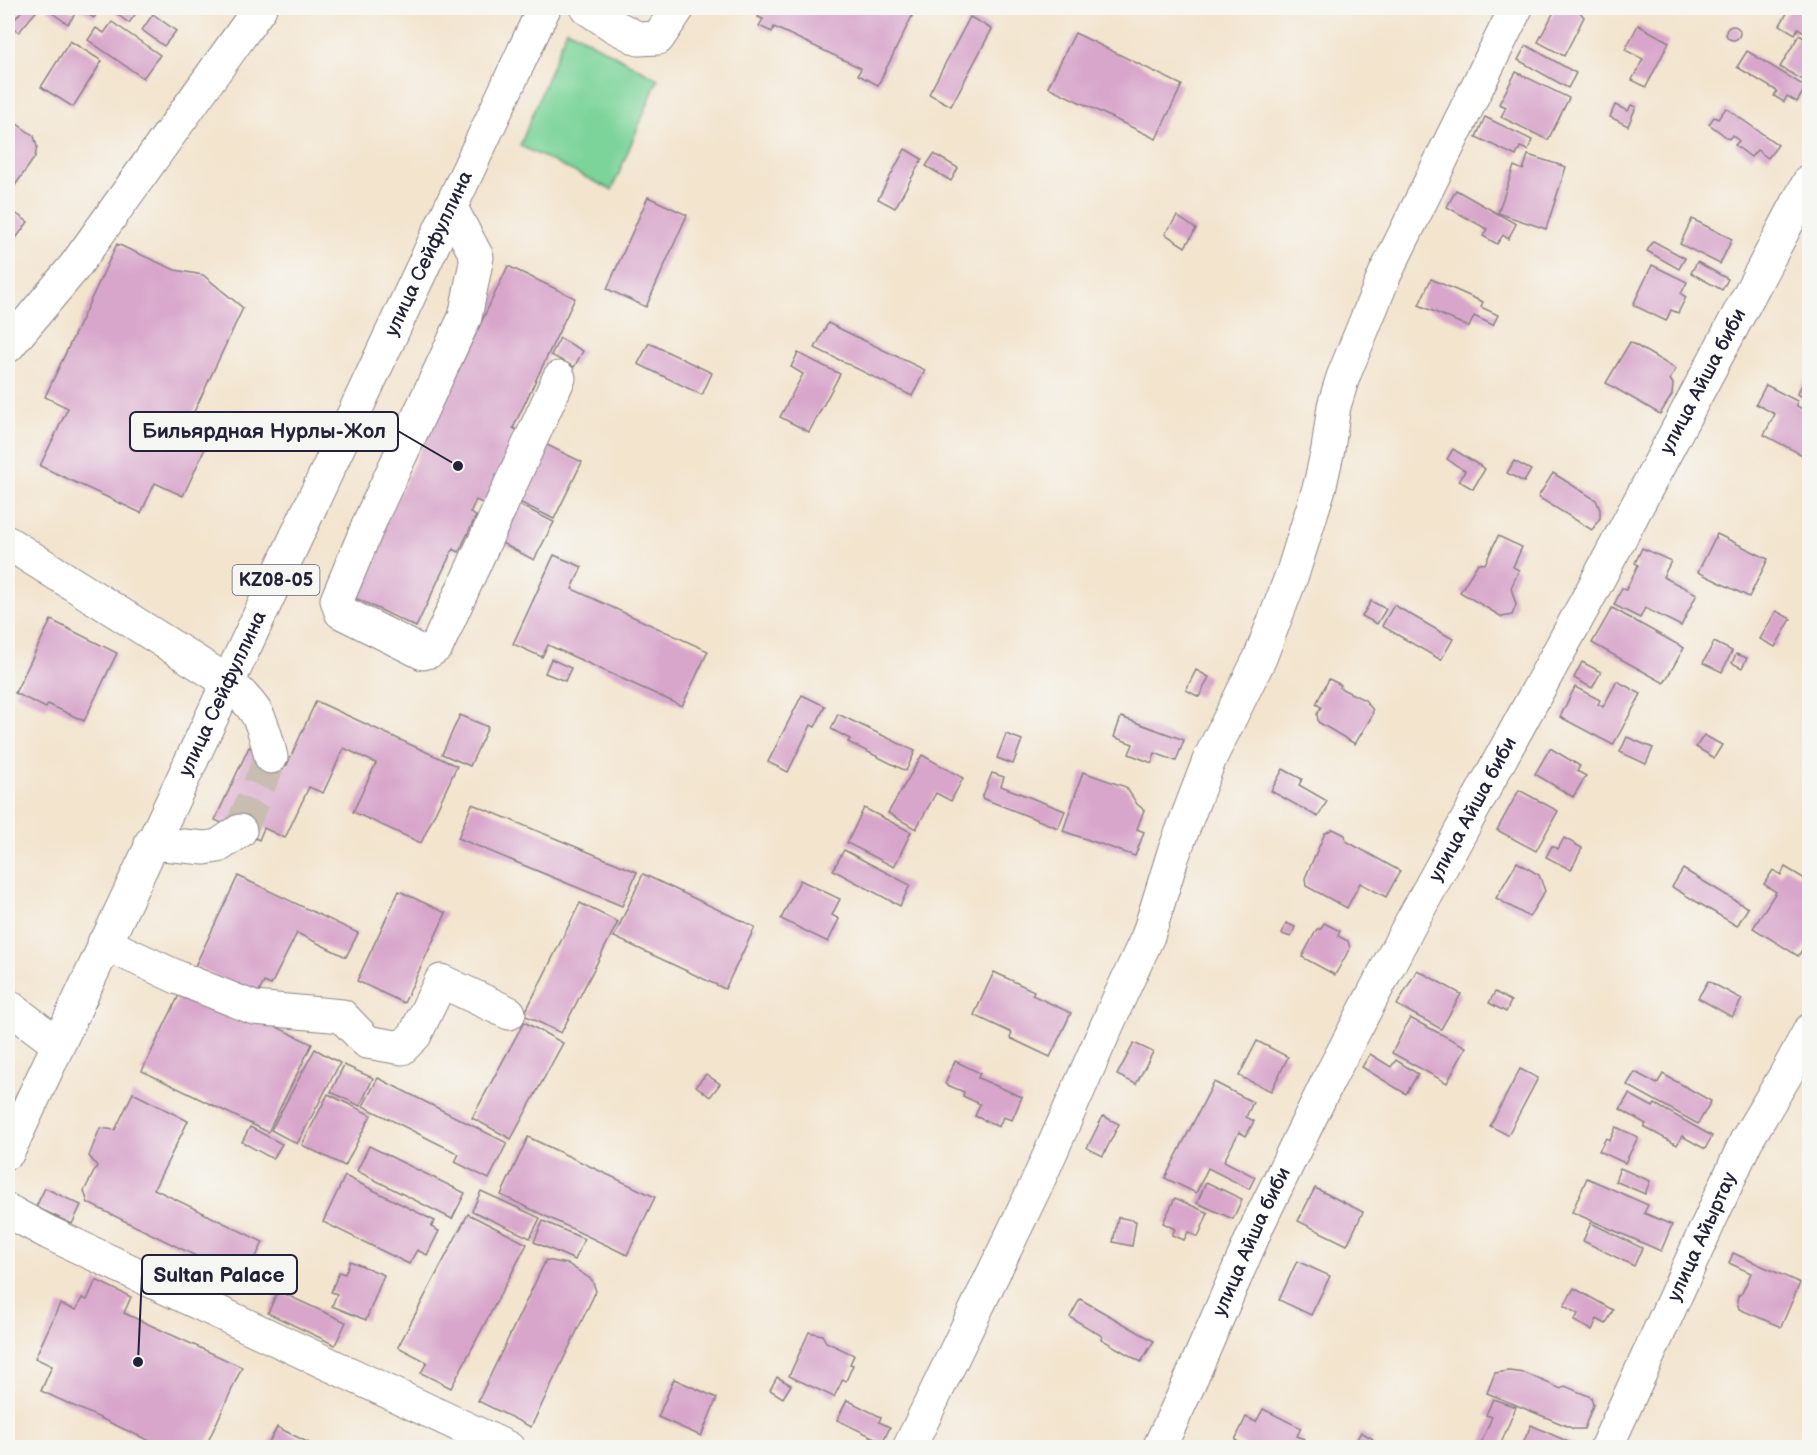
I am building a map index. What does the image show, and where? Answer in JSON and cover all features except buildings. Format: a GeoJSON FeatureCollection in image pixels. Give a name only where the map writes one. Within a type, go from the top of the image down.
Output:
{"type":"FeatureCollection","features":[{"type":"Feature","properties":{"kind":"street"},"geometry":{"type":"LineString","coordinates":[[8,346],[75,267],[260,8]]}},
{"type":"Feature","properties":{"kind":"street","name":"улица Сейфуллина"},"geometry":{"type":"LineString","coordinates":[[8,1152],[543,8]]}},
{"type":"Feature","properties":{"kind":"street"},"geometry":{"type":"LineString","coordinates":[[587,8],[639,39],[658,38],[678,8]]}},
{"type":"Feature","properties":{"kind":"street"},"geometry":{"type":"LineString","coordinates":[[909,1448],[1038,1181],[1149,936],[1173,855],[1210,758],[1260,658],[1293,572],[1320,485],[1334,406],[1343,377],[1385,274],[1516,8]]}},
{"type":"Feature","properties":{"kind":"street","name":"улица Айша биби"},"geometry":{"type":"LineString","coordinates":[[1159,1448],[1260,1220],[1329,1079],[1418,909],[1703,383],[1809,180]]}},
{"type":"Feature","properties":{"kind":"street"},"geometry":{"type":"LineString","coordinates":[[451,208],[477,257],[465,317],[373,514],[337,600],[337,606],[341,612],[423,653],[437,646],[559,378]]}},
{"type":"Feature","properties":{"kind":"street"},"geometry":{"type":"LineString","coordinates":[[8,543],[228,682],[249,701],[263,724],[271,757]]}},
{"type":"Feature","properties":{"kind":"street"},"geometry":{"type":"LineString","coordinates":[[151,843],[205,848],[218,846],[240,831]]}},
{"type":"Feature","properties":{"kind":"street"},"geometry":{"type":"LineString","coordinates":[[104,943],[179,978],[254,1008],[342,1016],[367,1042],[402,1048],[415,1035],[441,981],[509,1013]]}},
{"type":"Feature","properties":{"kind":"street"},"geometry":{"type":"LineString","coordinates":[[8,1006],[58,1044]]}},
{"type":"Feature","properties":{"kind":"street","name":"улица Айыртау"},"geometry":{"type":"LineString","coordinates":[[1606,1448],[1746,1141],[1797,1079],[1809,1030]]}},
{"type":"Feature","properties":{"kind":"street"},"geometry":{"type":"LineString","coordinates":[[8,1211],[49,1233],[508,1448]]}},
{"type":"Feature","properties":{"kind":"green space"},"geometry":{"type":"Polygon","coordinates":[[[567,29],[658,79],[612,190],[520,146],[567,29]]]}},
{"type":"Feature","properties":{"kind":"tunnel"},"geometry":{"type":"LineString","coordinates":[[240,831],[271,757]]}},
{"type":"Feature","properties":{"kind":"place","name":"Бильярдная Нурлы-Жол"},"geometry":{"type":"Point","coordinates":[458,466]}},
{"type":"Feature","properties":{"kind":"place","name":"Sultan Palace"},"geometry":{"type":"Point","coordinates":[138,1362]}}]}
